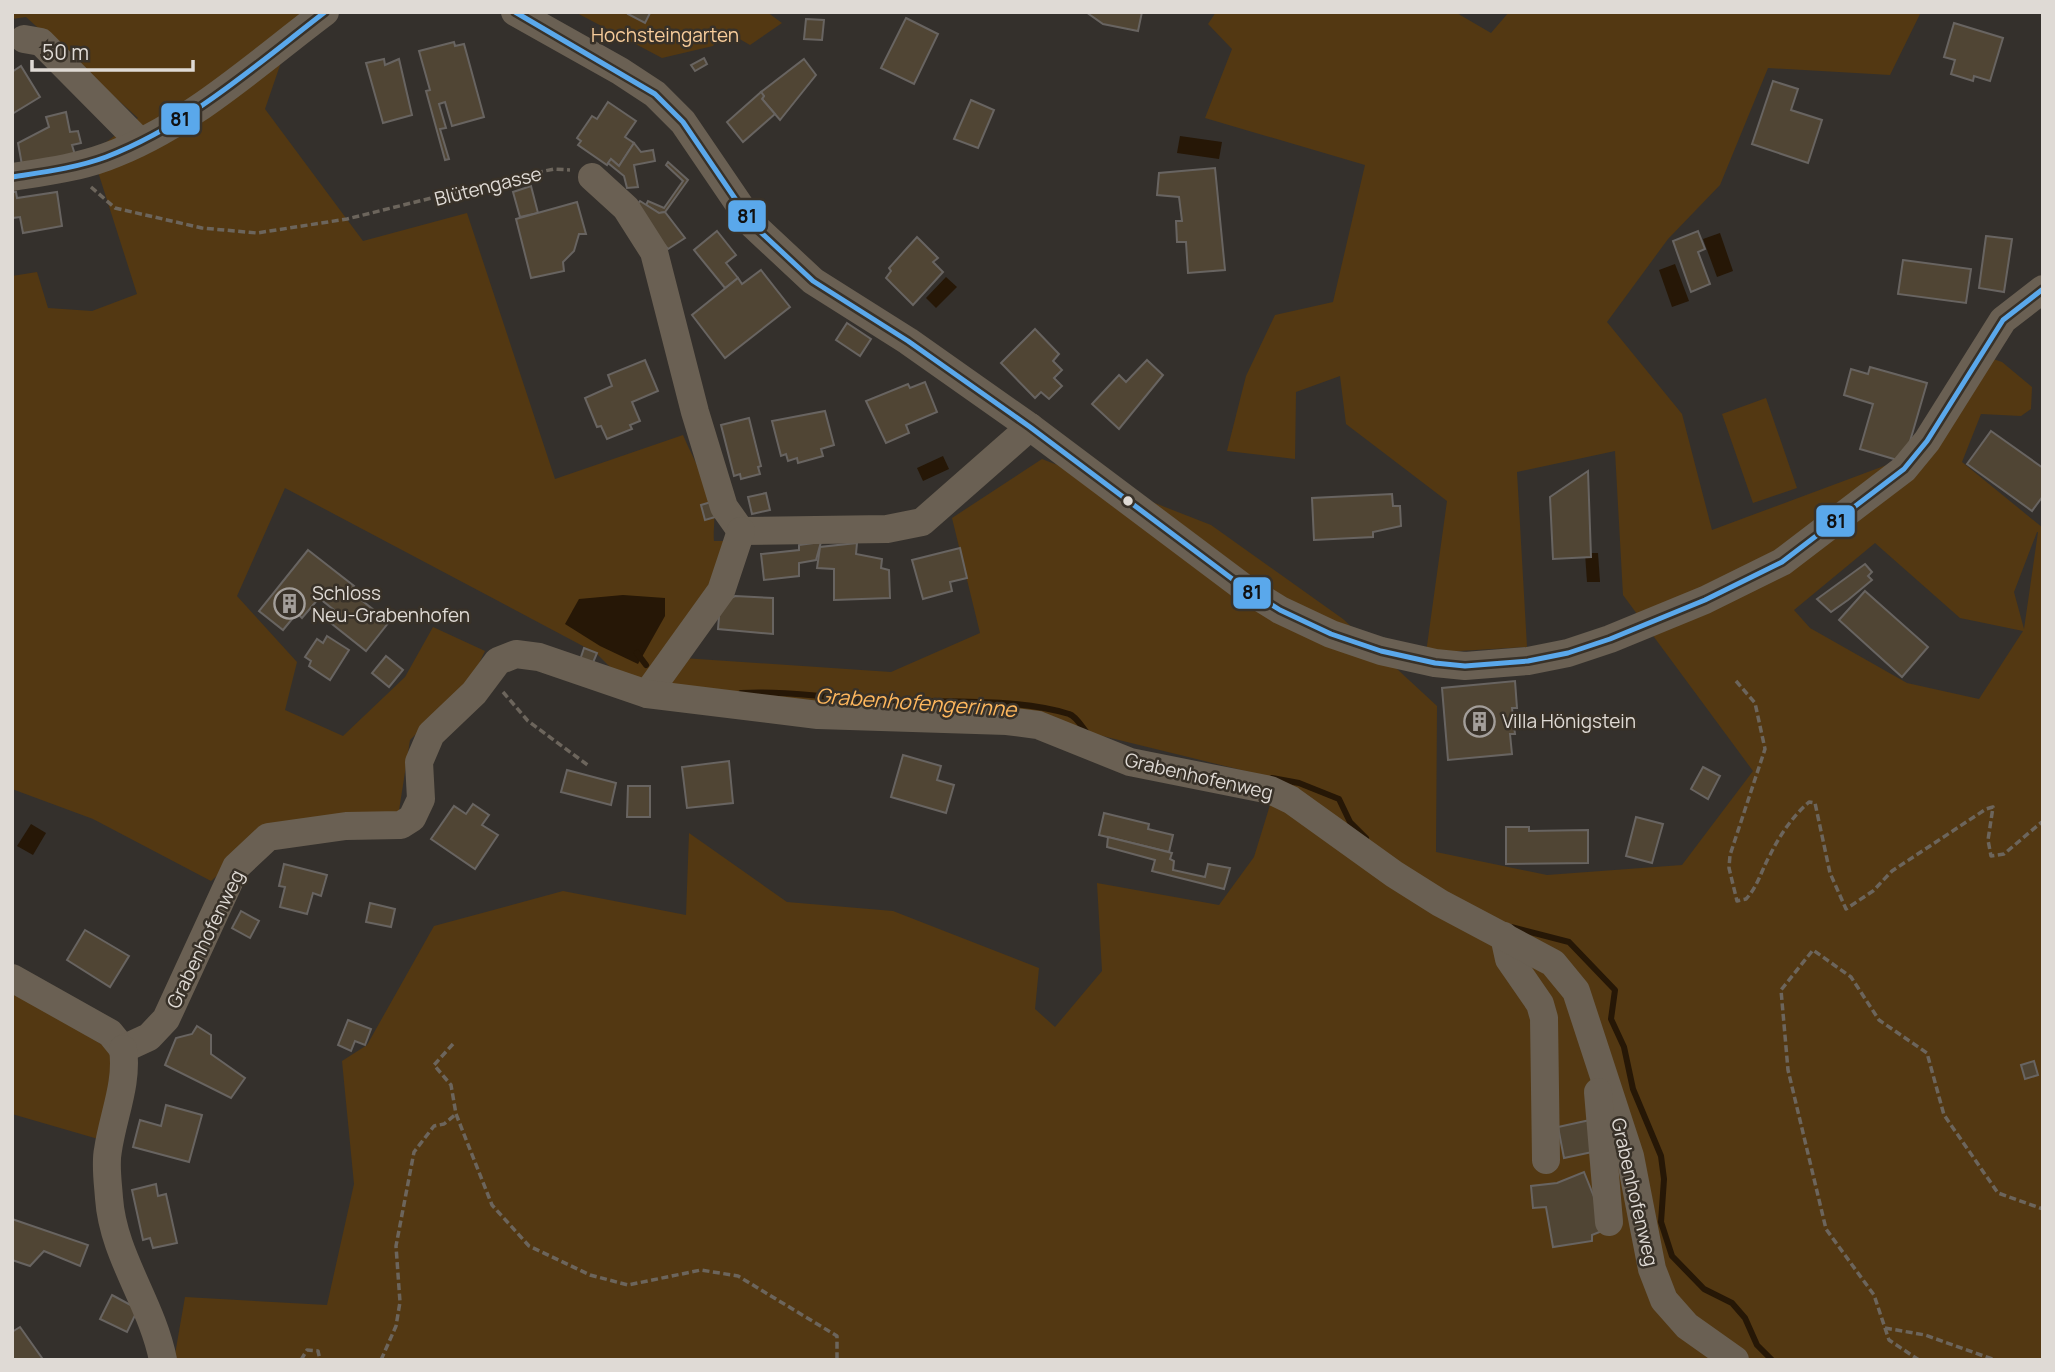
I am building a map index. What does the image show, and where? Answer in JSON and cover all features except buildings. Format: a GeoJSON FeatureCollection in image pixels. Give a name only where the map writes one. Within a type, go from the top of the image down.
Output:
{"type":"FeatureCollection","features":[{"type":"Feature","properties":{"kind":"street"},"geometry":{"type":"LineString","coordinates":[[12,177],[80,165],[110,156],[139,141],[196,108],[324,12]]}},
{"type":"Feature","properties":{"kind":"street"},"geometry":{"type":"LineString","coordinates":[[514,12],[620,71],[655,94],[684,122],[753,225],[813,281],[908,341],[1030,427],[1243,587],[1280,610],[1331,634],[1381,651],[1435,663],[1465,666],[1528,661],[1578,650],[1705,600],[1782,562],[1904,469],[1927,441],[2003,320],[2043,289]]}},
{"type":"Feature","properties":{"kind":"street"},"geometry":{"type":"LineString","coordinates":[[24,39],[41,42],[139,141]]}},
{"type":"Feature","properties":{"kind":"street"},"geometry":{"type":"LineString","coordinates":[[592,177],[626,208],[654,252],[695,412],[724,507],[741,531]]}},
{"type":"Feature","properties":{"kind":"street"},"geometry":{"type":"LineString","coordinates":[[741,531],[887,529],[922,522],[1030,427]]}},
{"type":"Feature","properties":{"kind":"street"},"geometry":{"type":"LineString","coordinates":[[646,694],[721,591],[741,531]]}},
{"type":"Feature","properties":{"kind":"street","name":"Grabenhofenweg"},"geometry":{"type":"LineString","coordinates":[[123,1049],[149,1037],[166,1018],[236,867],[268,837],[346,826],[401,825],[412,818],[421,799],[419,762],[431,734],[474,693],[498,661],[516,654],[539,657],[646,694],[818,715],[1007,720],[1038,724],[1130,762],[1270,790],[1292,800],[1394,874],[1553,963],[1576,991],[1602,1065],[1630,1156],[1652,1269],[1664,1300],[1687,1326],[1735,1360]]}},
{"type":"Feature","properties":{"kind":"street"},"geometry":{"type":"LineString","coordinates":[[1504,936],[1509,959],[1540,1004],[1544,1018],[1546,1160]]}},
{"type":"Feature","properties":{"kind":"street"},"geometry":{"type":"LineString","coordinates":[[12,978],[110,1033],[123,1049],[126,1068],[107,1152],[109,1200],[116,1242],[141,1291],[163,1360]]}},
{"type":"Feature","properties":{"kind":"street"},"geometry":{"type":"LineString","coordinates":[[1602,1065],[1598,1088],[1609,1222]]}},
{"type":"Feature","properties":{"kind":"path","name":"Blütengasse"},"geometry":{"type":"LineString","coordinates":[[80,165],[93,190],[115,208],[202,228],[257,233],[348,219],[554,169],[574,171],[592,177]]}},
{"type":"Feature","properties":{"kind":"path"},"geometry":{"type":"LineString","coordinates":[[493,668],[503,692],[527,720],[589,766]]}},
{"type":"Feature","properties":{"kind":"path"},"geometry":{"type":"LineString","coordinates":[[1735,681],[1755,703],[1765,749],[1730,855],[1729,868],[1737,901],[1746,900],[1757,888],[1769,857],[1792,818],[1809,802],[1815,803],[1830,873],[1846,909],[1873,891],[1892,871],[1986,809],[1993,807],[1988,841],[1991,856],[2004,854],[2043,821]]}},
{"type":"Feature","properties":{"kind":"path"},"geometry":{"type":"LineString","coordinates":[[1919,1360],[1889,1340],[1874,1295],[1826,1229],[1788,1070],[1781,990],[1814,950],[1851,977],[1879,1020],[1927,1052],[1944,1115],[1998,1193],[2043,1209]]}},
{"type":"Feature","properties":{"kind":"path"},"geometry":{"type":"LineString","coordinates":[[453,1044],[434,1065],[451,1085],[456,1114],[492,1205],[529,1246],[590,1275],[628,1285],[701,1270],[738,1276],[837,1336],[837,1360]]}},
{"type":"Feature","properties":{"kind":"path"},"geometry":{"type":"LineString","coordinates":[[381,1360],[396,1326],[400,1302],[396,1246],[414,1152],[435,1126],[444,1124],[456,1114]]}},
{"type":"Feature","properties":{"kind":"path"},"geometry":{"type":"LineString","coordinates":[[1885,1328],[1925,1335],[1996,1360]]}},
{"type":"Feature","properties":{"kind":"path"},"geometry":{"type":"LineString","coordinates":[[301,1360],[307,1350],[318,1351],[320,1360]]}},
{"type":"Feature","properties":{"kind":"green space"},"geometry":{"type":"Polygon","coordinates":[[[12,12],[321,12],[289,39],[265,109],[363,241],[467,213],[555,479],[683,435],[712,504],[714,541],[726,541],[683,658],[891,672],[980,633],[952,518],[1042,459],[1211,525],[1343,619],[1437,706],[1436,852],[1547,875],[1682,865],[1753,771],[1623,595],[1615,451],[1517,472],[1527,647],[1426,653],[1447,501],[1346,424],[1340,376],[1296,392],[1295,459],[1227,451],[1246,376],[1275,315],[1333,302],[1365,165],[1205,118],[1232,49],[1208,24],[1216,12],[1455,12],[1491,33],[1509,12],[1921,12],[1890,75],[1768,68],[1720,185],[1668,239],[1607,322],[1682,414],[1712,530],[1892,463],[1993,359],[2002,362],[2032,387],[2031,409],[2021,416],[1981,414],[1962,462],[2043,528],[2043,1360],[174,1360],[185,1297],[327,1305],[354,1184],[342,1061],[367,1045],[434,926],[563,891],[686,915],[689,833],[787,902],[893,911],[1039,968],[1035,1009],[1055,1027],[1102,971],[1097,883],[1219,905],[1254,857],[1278,779],[1025,717],[878,719],[619,676],[596,653],[285,488],[237,596],[297,662],[285,710],[343,736],[405,677],[433,627],[485,651],[472,678],[410,740],[398,817],[271,828],[211,881],[93,819],[12,789],[12,276],[37,272],[48,308],[92,311],[137,294],[92,153],[138,118],[26,17],[12,19],[12,12]],[[2038,532],[2014,592],[2024,629],[2038,532]],[[1875,543],[1794,610],[1810,628],[1907,683],[1979,699],[2023,631],[1960,618],[1875,543]]]}},
{"type":"Feature","properties":{"kind":"green space","name":"Hochsteingarten"},"geometry":{"type":"Polygon","coordinates":[[[575,12],[767,12],[782,23],[750,45],[724,30],[713,46],[662,58],[575,12]]]}},
{"type":"Feature","properties":{"kind":"green space"},"geometry":{"type":"Polygon","coordinates":[[[1766,398],[1797,488],[1753,503],[1722,414],[1766,398]]]}},
{"type":"Feature","properties":{"kind":"green space"},"geometry":{"type":"Polygon","coordinates":[[[12,991],[113,1051],[105,1141],[12,1114],[12,991]]]}},
{"type":"Feature","properties":{"kind":"shaded area"},"geometry":{"type":"Polygon","coordinates":[[[1180,136],[1222,142],[1219,159],[1177,153],[1180,136]]]}},
{"type":"Feature","properties":{"kind":"shaded area"},"geometry":{"type":"Polygon","coordinates":[[[1720,233],[1733,271],[1717,277],[1703,239],[1720,233]]]}},
{"type":"Feature","properties":{"kind":"shaded area"},"geometry":{"type":"Polygon","coordinates":[[[1675,264],[1689,301],[1672,307],[1659,270],[1675,264]]]}},
{"type":"Feature","properties":{"kind":"shaded area"},"geometry":{"type":"Polygon","coordinates":[[[946,277],[957,287],[936,308],[926,298],[946,277]]]}},
{"type":"Feature","properties":{"kind":"shaded area"},"geometry":{"type":"Polygon","coordinates":[[[943,456],[949,469],[923,481],[917,468],[943,456]]]}},
{"type":"Feature","properties":{"kind":"shaded area"},"geometry":{"type":"Polygon","coordinates":[[[1585,553],[1598,553],[1600,582],[1587,582],[1585,553]]]}},
{"type":"Feature","properties":{"kind":"shaded area"},"geometry":{"type":"Polygon","coordinates":[[[623,595],[665,598],[665,616],[638,664],[600,646],[565,624],[579,599],[623,595]]]}},
{"type":"Feature","properties":{"kind":"shaded area"},"geometry":{"type":"Polygon","coordinates":[[[31,824],[46,833],[33,855],[17,846],[31,824]]]}},
{"type":"Feature","properties":{"kind":"waterway","name":"Grabenhofengerinne"},"geometry":{"type":"LineString","coordinates":[[637,653],[646,665]]}},
{"type":"Feature","properties":{"kind":"waterway","name":"Grabenhofengerinne"},"geometry":{"type":"LineString","coordinates":[[741,693],[1027,705],[1072,715],[1087,733]]}},
{"type":"Feature","properties":{"kind":"waterway","name":"Grabenhofengerinne"},"geometry":{"type":"LineString","coordinates":[[1272,778],[1299,783],[1339,799],[1350,822],[1366,838]]}},
{"type":"Feature","properties":{"kind":"waterway","name":"Grabenhofengerinne"},"geometry":{"type":"LineString","coordinates":[[1511,927],[1569,942],[1615,990],[1611,1019],[1624,1047],[1633,1089],[1661,1156],[1664,1179],[1661,1222],[1672,1256],[1704,1289],[1732,1303],[1745,1318],[1757,1345],[1772,1360]]}},
{"type":"Feature","properties":{"kind":"transit line","name":"81"},"geometry":{"type":"LineString","coordinates":[[12,177],[83,164],[136,144],[194,111],[325,12]]}},
{"type":"Feature","properties":{"kind":"transit line","name":"81"},"geometry":{"type":"LineString","coordinates":[[515,12],[655,94],[683,122],[753,225],[813,281],[908,341],[1030,427],[1243,587],[1280,610],[1331,634],[1381,651],[1435,663],[1465,666],[1528,661],[1568,653],[1705,600],[1782,562],[1904,469],[1927,441],[2003,320],[2043,289]]}},
{"type":"Feature","properties":{"kind":"place","name":"Schloss Neu-Grabenhofen"},"geometry":{"type":"Point","coordinates":[289,604]}},
{"type":"Feature","properties":{"kind":"place","name":"Villa Hönigstein"},"geometry":{"type":"Point","coordinates":[1479,721]}}]}
